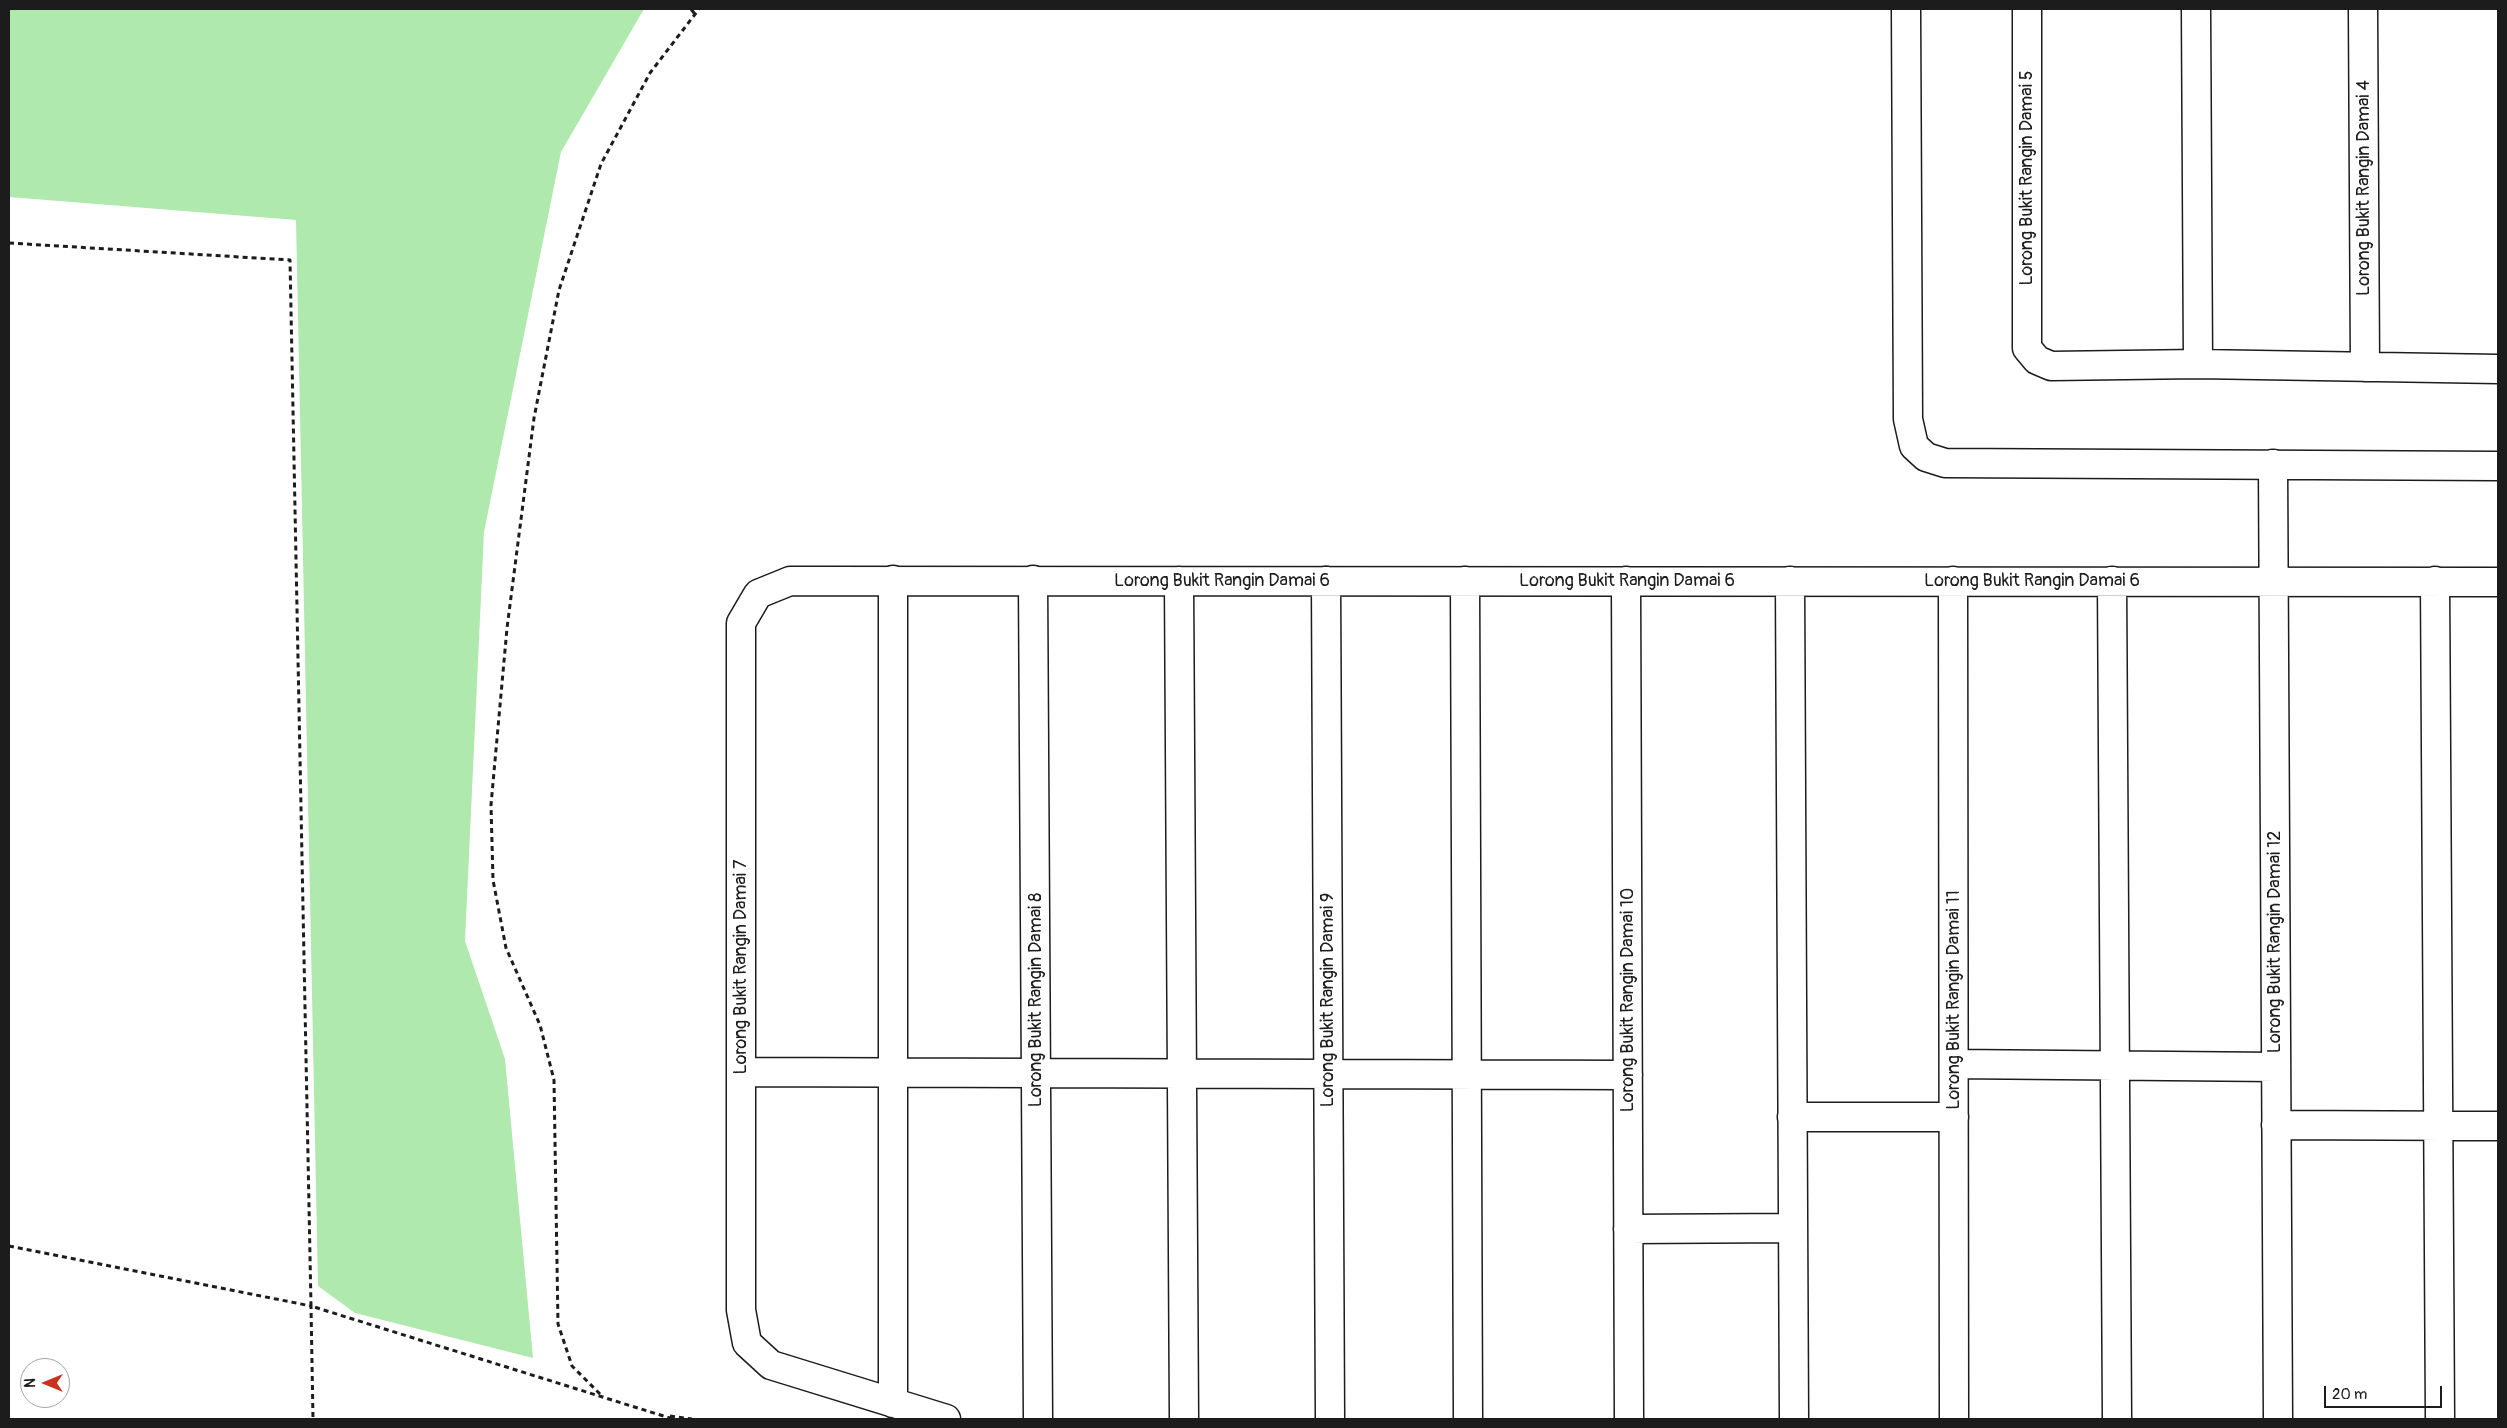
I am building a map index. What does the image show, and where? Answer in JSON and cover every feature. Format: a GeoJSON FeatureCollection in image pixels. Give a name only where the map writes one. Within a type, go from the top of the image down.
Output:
{"type":"FeatureCollection","features":[{"type":"Feature","properties":{"kind":"street"},"geometry":{"type":"LineString","coordinates":[[1906,9],[1908,419],[1914,446],[1926,457],[1945,463],[2498,466]]}},
{"type":"Feature","properties":{"kind":"street","name":"Lorong Bukit Rangin Damai 5"},"geometry":{"type":"LineString","coordinates":[[2027,9],[2027,348],[2037,360],[2051,366],[2198,364]]}},
{"type":"Feature","properties":{"kind":"street"},"geometry":{"type":"LineString","coordinates":[[2196,9],[2198,364],[2498,369]]}},
{"type":"Feature","properties":{"kind":"street","name":"Lorong Bukit Rangin Damai 4"},"geometry":{"type":"LineString","coordinates":[[2363,9],[2365,367]]}},
{"type":"Feature","properties":{"kind":"street","name":"Lorong Bukit Rangin Damai 12"},"geometry":{"type":"LineString","coordinates":[[2273,464],[2278,1419]]}},
{"type":"Feature","properties":{"kind":"street"},"geometry":{"type":"LineString","coordinates":[[893,580],[893,1403],[946,1419]]}},
{"type":"Feature","properties":{"kind":"street","name":"Lorong Bukit Rangin Damai 6"},"geometry":{"type":"LineString","coordinates":[[758,594],[790,581],[893,580],[2498,582]]}},
{"type":"Feature","properties":{"kind":"street","name":"Lorong Bukit Rangin Damai 8"},"geometry":{"type":"LineString","coordinates":[[1033,580],[1038,1419]]}},
{"type":"Feature","properties":{"kind":"street"},"geometry":{"type":"LineString","coordinates":[[1179,581],[1184,1419]]}},
{"type":"Feature","properties":{"kind":"street","name":"Lorong Bukit Rangin Damai 9"},"geometry":{"type":"LineString","coordinates":[[1326,581],[1330,1419]]}},
{"type":"Feature","properties":{"kind":"street"},"geometry":{"type":"LineString","coordinates":[[1465,581],[1468,1419]]}},
{"type":"Feature","properties":{"kind":"street","name":"Lorong Bukit Rangin Damai 10"},"geometry":{"type":"LineString","coordinates":[[1626,581],[1629,1419]]}},
{"type":"Feature","properties":{"kind":"street"},"geometry":{"type":"LineString","coordinates":[[1790,581],[1794,1419]]}},
{"type":"Feature","properties":{"kind":"street","name":"Lorong Bukit Rangin Damai 11"},"geometry":{"type":"LineString","coordinates":[[1953,581],[1954,1419]]}},
{"type":"Feature","properties":{"kind":"street"},"geometry":{"type":"LineString","coordinates":[[2112,581],[2117,1419]]}},
{"type":"Feature","properties":{"kind":"street"},"geometry":{"type":"LineString","coordinates":[[2435,581],[2440,1419]]}},
{"type":"Feature","properties":{"kind":"street","name":"Lorong Bukit Rangin Damai 7"},"geometry":{"type":"LineString","coordinates":[[758,594],[741,623],[741,1310],[747,1343],[772,1365],[893,1403]]}},
{"type":"Feature","properties":{"kind":"street"},"geometry":{"type":"LineString","coordinates":[[1954,1064],[2276,1067]]}},
{"type":"Feature","properties":{"kind":"street"},"geometry":{"type":"LineString","coordinates":[[741,1072],[1628,1075]]}},
{"type":"Feature","properties":{"kind":"street"},"geometry":{"type":"LineString","coordinates":[[1792,1117],[1954,1117]]}},
{"type":"Feature","properties":{"kind":"street"},"geometry":{"type":"LineString","coordinates":[[2276,1125],[2498,1126]]}},
{"type":"Feature","properties":{"kind":"street"},"geometry":{"type":"LineString","coordinates":[[1628,1229],[1793,1228]]}},
{"type":"Feature","properties":{"kind":"path"},"geometry":{"type":"LineString","coordinates":[[691,9],[694,13]]}},
{"type":"Feature","properties":{"kind":"path"},"geometry":{"type":"LineString","coordinates":[[692,1419],[666,1416],[603,1397],[572,1366],[558,1324],[554,1080],[540,1026],[506,948],[493,880],[491,805],[506,628],[534,418],[559,290],[601,164],[650,72],[699,9]]}},
{"type":"Feature","properties":{"kind":"path"},"geometry":{"type":"LineString","coordinates":[[9,243],[290,260],[313,1419]]}},
{"type":"Feature","properties":{"kind":"path"},"geometry":{"type":"LineString","coordinates":[[9,1246],[310,1306],[673,1419]]}},
{"type":"Feature","properties":{"kind":"green space"},"geometry":{"type":"Polygon","coordinates":[[[9,9],[644,9],[561,152],[484,532],[465,941],[505,1059],[533,1358],[355,1313],[318,1286],[296,220],[9,197],[9,9]]]}}]}
